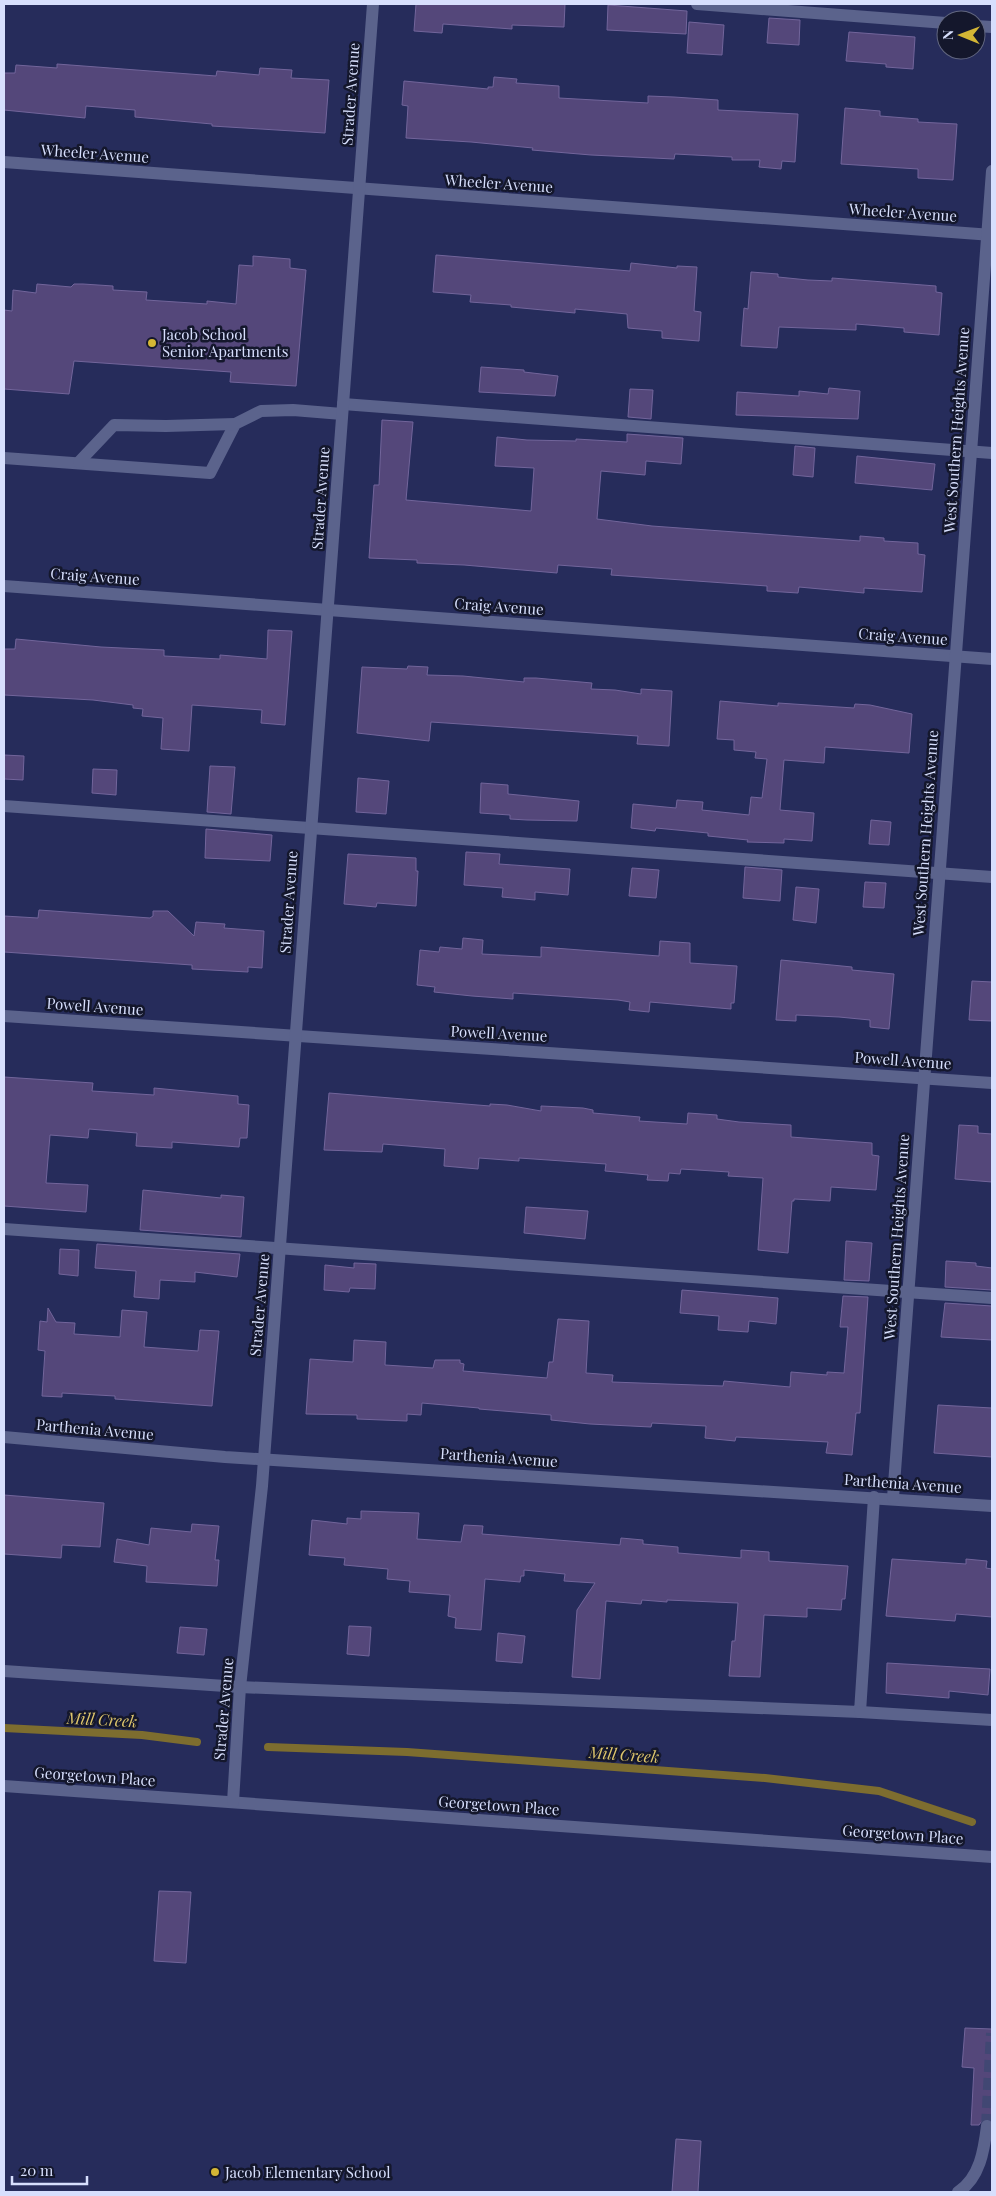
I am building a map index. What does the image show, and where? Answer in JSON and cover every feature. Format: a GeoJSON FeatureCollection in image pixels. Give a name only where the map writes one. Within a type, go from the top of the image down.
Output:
{"type":"FeatureCollection","features":[{"type":"Feature","properties":{"kind":"street","name":"Strader Avenue"},"geometry":{"type":"LineString","coordinates":[[233,1802],[240,1687],[262,1486],[372,4]]}},
{"type":"Feature","properties":{"kind":"street"},"geometry":{"type":"LineString","coordinates":[[697,4],[936,22]]}},
{"type":"Feature","properties":{"kind":"street","name":"Wheeler Avenue"},"geometry":{"type":"LineString","coordinates":[[4,162],[990,234]]}},
{"type":"Feature","properties":{"kind":"street","name":"West Southern Heights Avenue"},"geometry":{"type":"LineString","coordinates":[[893,1498],[954,656],[990,234],[992,171]]}},
{"type":"Feature","properties":{"kind":"street"},"geometry":{"type":"LineString","coordinates":[[79,462],[114,425],[235,424],[262,411],[342,409],[992,453]]}},
{"type":"Feature","properties":{"kind":"street"},"geometry":{"type":"LineString","coordinates":[[4,458],[210,473],[235,424]]}},
{"type":"Feature","properties":{"kind":"street","name":"Craig Avenue"},"geometry":{"type":"LineString","coordinates":[[4,586],[992,659]]}},
{"type":"Feature","properties":{"kind":"street"},"geometry":{"type":"LineString","coordinates":[[4,806],[992,877]]}},
{"type":"Feature","properties":{"kind":"street","name":"Powell Avenue"},"geometry":{"type":"LineString","coordinates":[[4,1016],[992,1083]]}},
{"type":"Feature","properties":{"kind":"street"},"geometry":{"type":"LineString","coordinates":[[4,1229],[908,1294],[992,1298]]}},
{"type":"Feature","properties":{"kind":"street","name":"Parthenia Avenue"},"geometry":{"type":"LineString","coordinates":[[4,1437],[263,1458],[992,1506]]}},
{"type":"Feature","properties":{"kind":"street"},"geometry":{"type":"LineString","coordinates":[[860,1712],[874,1497]]}},
{"type":"Feature","properties":{"kind":"street"},"geometry":{"type":"LineString","coordinates":[[4,1671],[240,1687],[860,1712],[992,1720]]}},
{"type":"Feature","properties":{"kind":"street","name":"Georgetown Place"},"geometry":{"type":"LineString","coordinates":[[4,1786],[992,1857]]}},
{"type":"Feature","properties":{"kind":"street"},"geometry":{"type":"LineString","coordinates":[[958,2192],[966,2187],[978,2170],[987,2126]]}},
{"type":"Feature","properties":{"kind":"building"},"geometry":{"type":"Polygon","coordinates":[[[416,4],[565,4],[564,27],[512,25],[512,29],[443,24],[442,33],[414,31],[416,4]]]}},
{"type":"Feature","properties":{"kind":"building"},"geometry":{"type":"Polygon","coordinates":[[[608,5],[687,11],[686,34],[607,30],[608,5]]]}},
{"type":"Feature","properties":{"kind":"building"},"geometry":{"type":"Polygon","coordinates":[[[769,18],[800,20],[799,45],[767,43],[769,18]]]}},
{"type":"Feature","properties":{"kind":"building"},"geometry":{"type":"Polygon","coordinates":[[[689,22],[724,25],[722,55],[687,53],[689,22]]]}},
{"type":"Feature","properties":{"kind":"building"},"geometry":{"type":"Polygon","coordinates":[[[849,32],[915,37],[913,69],[886,67],[886,64],[846,61],[849,32]]]}},
{"type":"Feature","properties":{"kind":"building"},"geometry":{"type":"Polygon","coordinates":[[[57,64],[216,76],[217,71],[259,75],[260,68],[292,70],[291,78],[329,80],[325,133],[212,126],[212,124],[135,117],[135,110],[86,106],[85,118],[4,110],[4,73],[15,73],[16,65],[57,68],[57,64]]]}},
{"type":"Feature","properties":{"kind":"building"},"geometry":{"type":"Polygon","coordinates":[[[494,77],[517,79],[516,83],[559,86],[559,98],[648,103],[648,96],[674,97],[718,100],[718,110],[798,114],[795,162],[782,161],[781,169],[759,167],[760,160],[732,160],[732,157],[675,154],[674,159],[591,155],[471,142],[406,138],[408,106],[402,105],[404,81],[488,89],[488,87],[493,87],[494,77]]]}},
{"type":"Feature","properties":{"kind":"building"},"geometry":{"type":"Polygon","coordinates":[[[845,108],[880,111],[880,116],[918,119],[918,122],[957,124],[953,180],[918,178],[918,169],[841,164],[845,108]]]}},
{"type":"Feature","properties":{"kind":"building"},"geometry":{"type":"Polygon","coordinates":[[[436,255],[630,271],[631,263],[677,268],[677,266],[697,267],[694,311],[701,312],[699,341],[662,338],[662,331],[628,328],[627,314],[575,309],[575,313],[511,307],[511,305],[470,302],[471,295],[433,292],[436,255]]]}},
{"type":"Feature","properties":{"kind":"building","name":"Jacob School Senior Apartments"},"geometry":{"type":"Polygon","coordinates":[[[253,256],[290,259],[290,268],[306,270],[296,386],[230,382],[231,372],[74,361],[69,394],[4,389],[4,310],[12,311],[13,290],[36,293],[37,284],[71,287],[74,284],[83,284],[113,286],[113,290],[147,292],[146,300],[207,304],[207,301],[236,304],[239,265],[253,266],[253,256]]]}},
{"type":"Feature","properties":{"kind":"building"},"geometry":{"type":"Polygon","coordinates":[[[751,272],[778,274],[778,277],[808,280],[832,281],[832,278],[936,286],[936,292],[942,293],[939,335],[904,332],[904,328],[856,324],[856,330],[779,327],[777,348],[741,346],[744,308],[748,309],[751,272]]]}},
{"type":"Feature","properties":{"kind":"building"},"geometry":{"type":"Polygon","coordinates":[[[481,367],[524,370],[524,372],[558,376],[555,396],[479,392],[481,367]]]}},
{"type":"Feature","properties":{"kind":"building"},"geometry":{"type":"Polygon","coordinates":[[[829,388],[860,391],[858,419],[736,415],[737,392],[799,396],[799,391],[828,394],[829,388]]]}},
{"type":"Feature","properties":{"kind":"building"},"geometry":{"type":"Polygon","coordinates":[[[630,389],[653,390],[651,419],[628,417],[630,389]]]}},
{"type":"Feature","properties":{"kind":"building"},"geometry":{"type":"Polygon","coordinates":[[[382,420],[413,422],[406,500],[531,511],[534,468],[495,466],[497,437],[527,440],[576,441],[576,439],[627,442],[627,434],[683,438],[681,464],[646,461],[645,475],[601,471],[597,519],[652,526],[860,541],[860,536],[884,538],[884,541],[918,543],[918,554],[925,555],[922,592],[864,588],[864,593],[799,587],[798,593],[767,591],[767,586],[611,575],[612,569],[558,565],[557,573],[417,563],[417,560],[369,558],[374,485],[379,485],[382,420]]]}},
{"type":"Feature","properties":{"kind":"building"},"geometry":{"type":"Polygon","coordinates":[[[795,446],[815,448],[813,477],[793,475],[795,446]]]}},
{"type":"Feature","properties":{"kind":"building"},"geometry":{"type":"Polygon","coordinates":[[[857,456],[935,464],[932,490],[855,483],[857,456]]]}},
{"type":"Feature","properties":{"kind":"building"},"geometry":{"type":"Polygon","coordinates":[[[268,630],[292,631],[285,725],[261,723],[262,710],[192,705],[189,751],[161,749],[163,718],[142,716],[143,709],[133,708],[133,705],[93,700],[4,695],[4,649],[15,649],[16,639],[101,647],[164,650],[164,656],[220,659],[220,655],[267,659],[268,630]]]}},
{"type":"Feature","properties":{"kind":"building"},"geometry":{"type":"Polygon","coordinates":[[[408,666],[428,667],[427,675],[463,676],[524,682],[524,678],[536,678],[592,683],[591,689],[641,694],[641,689],[672,691],[669,746],[637,744],[638,736],[431,722],[429,741],[357,733],[362,667],[407,669],[408,666]]]}},
{"type":"Feature","properties":{"kind":"building"},"geometry":{"type":"Polygon","coordinates":[[[720,701],[778,706],[778,703],[854,708],[855,704],[870,705],[912,714],[909,753],[825,747],[824,763],[784,760],[780,810],[814,813],[812,841],[784,839],[784,843],[747,842],[748,840],[708,836],[708,833],[656,828],[655,831],[631,828],[633,804],[676,808],[677,800],[703,802],[702,810],[749,815],[751,797],[762,798],[767,759],[755,758],[756,752],[734,750],[734,740],[717,739],[720,701]]]}},
{"type":"Feature","properties":{"kind":"building"},"geometry":{"type":"Polygon","coordinates":[[[4,755],[24,756],[23,780],[4,779],[4,755]]]}},
{"type":"Feature","properties":{"kind":"building"},"geometry":{"type":"Polygon","coordinates":[[[210,766],[235,767],[231,814],[207,812],[210,766]]]}},
{"type":"Feature","properties":{"kind":"building"},"geometry":{"type":"Polygon","coordinates":[[[93,769],[117,770],[116,795],[92,793],[93,769]]]}},
{"type":"Feature","properties":{"kind":"building"},"geometry":{"type":"Polygon","coordinates":[[[358,778],[389,781],[386,814],[356,812],[358,778]]]}},
{"type":"Feature","properties":{"kind":"building"},"geometry":{"type":"Polygon","coordinates":[[[481,783],[508,785],[508,794],[579,801],[577,821],[510,819],[510,815],[480,813],[481,783]]]}},
{"type":"Feature","properties":{"kind":"building"},"geometry":{"type":"Polygon","coordinates":[[[871,820],[891,822],[889,845],[869,844],[871,820]]]}},
{"type":"Feature","properties":{"kind":"building"},"geometry":{"type":"Polygon","coordinates":[[[206,829],[272,835],[270,861],[205,858],[206,829]]]}},
{"type":"Feature","properties":{"kind":"building"},"geometry":{"type":"Polygon","coordinates":[[[466,852],[500,854],[499,864],[570,869],[568,895],[535,892],[535,900],[502,897],[503,888],[464,885],[466,852]]]}},
{"type":"Feature","properties":{"kind":"building"},"geometry":{"type":"Polygon","coordinates":[[[348,854],[416,858],[416,871],[418,871],[416,906],[377,903],[376,907],[344,904],[348,854]]]}},
{"type":"Feature","properties":{"kind":"building"},"geometry":{"type":"Polygon","coordinates":[[[745,867],[782,870],[780,901],[743,898],[745,867]]]}},
{"type":"Feature","properties":{"kind":"building"},"geometry":{"type":"Polygon","coordinates":[[[632,868],[659,870],[656,898],[629,896],[632,868]]]}},
{"type":"Feature","properties":{"kind":"building"},"geometry":{"type":"Polygon","coordinates":[[[865,882],[886,883],[884,908],[863,907],[865,882]]]}},
{"type":"Feature","properties":{"kind":"building"},"geometry":{"type":"Polygon","coordinates":[[[796,887],[819,889],[816,923],[793,920],[796,887]]]}},
{"type":"Feature","properties":{"kind":"building"},"geometry":{"type":"Polygon","coordinates":[[[39,910],[150,918],[153,916],[153,911],[168,911],[194,936],[196,922],[225,924],[224,928],[264,931],[262,968],[248,967],[248,972],[192,969],[192,965],[4,952],[4,916],[38,918],[39,910]]]}},
{"type":"Feature","properties":{"kind":"building"},"geometry":{"type":"Polygon","coordinates":[[[463,938],[483,940],[482,954],[541,957],[541,947],[659,956],[660,941],[690,943],[690,963],[737,966],[734,1003],[731,1003],[731,1009],[650,1002],[649,1012],[629,1010],[630,1002],[618,1000],[513,993],[513,999],[472,996],[434,992],[435,987],[417,985],[420,950],[439,952],[440,947],[462,949],[463,938]]]}},
{"type":"Feature","properties":{"kind":"building"},"geometry":{"type":"Polygon","coordinates":[[[781,960],[852,967],[852,970],[894,974],[889,1029],[870,1027],[870,1020],[839,1017],[796,1015],[796,1021],[776,1020],[781,960]]]}},
{"type":"Feature","properties":{"kind":"building"},"geometry":{"type":"Polygon","coordinates":[[[972,981],[992,982],[992,1021],[969,1020],[972,981]]]}},
{"type":"Feature","properties":{"kind":"building"},"geometry":{"type":"Polygon","coordinates":[[[4,1077],[93,1083],[92,1091],[154,1095],[154,1088],[238,1096],[238,1104],[249,1105],[247,1138],[240,1138],[239,1147],[172,1142],[172,1148],[136,1146],[137,1133],[89,1129],[88,1138],[50,1135],[46,1183],[88,1185],[86,1212],[4,1206],[4,1077]]]}},
{"type":"Feature","properties":{"kind":"building"},"geometry":{"type":"Polygon","coordinates":[[[329,1093],[490,1106],[490,1104],[507,1105],[541,1111],[541,1106],[583,1108],[593,1110],[593,1113],[640,1117],[639,1121],[687,1124],[688,1113],[717,1115],[717,1119],[739,1122],[791,1125],[791,1137],[872,1143],[872,1155],[879,1156],[876,1190],[831,1187],[830,1201],[794,1199],[792,1201],[788,1253],[758,1250],[763,1178],[728,1176],[729,1172],[681,1169],[680,1174],[669,1173],[668,1181],[647,1180],[648,1175],[605,1171],[606,1164],[519,1158],[519,1161],[479,1158],[478,1169],[444,1166],[445,1149],[383,1144],[382,1152],[324,1150],[329,1093]]]}},
{"type":"Feature","properties":{"kind":"building"},"geometry":{"type":"Polygon","coordinates":[[[959,1125],[978,1126],[978,1133],[992,1134],[992,1182],[955,1179],[959,1125]]]}},
{"type":"Feature","properties":{"kind":"building"},"geometry":{"type":"Polygon","coordinates":[[[143,1190],[221,1198],[221,1195],[244,1197],[241,1237],[140,1230],[143,1190]]]}},
{"type":"Feature","properties":{"kind":"building"},"geometry":{"type":"Polygon","coordinates":[[[526,1207],[588,1211],[585,1239],[524,1233],[526,1207]]]}},
{"type":"Feature","properties":{"kind":"building"},"geometry":{"type":"Polygon","coordinates":[[[846,1241],[872,1243],[869,1281],[844,1280],[846,1241]]]}},
{"type":"Feature","properties":{"kind":"building"},"geometry":{"type":"Polygon","coordinates":[[[97,1244],[240,1254],[237,1277],[195,1272],[195,1282],[160,1280],[159,1299],[134,1297],[136,1271],[95,1268],[97,1244]]]}},
{"type":"Feature","properties":{"kind":"building"},"geometry":{"type":"Polygon","coordinates":[[[60,1249],[79,1250],[78,1276],[59,1274],[60,1249]]]}},
{"type":"Feature","properties":{"kind":"building"},"geometry":{"type":"Polygon","coordinates":[[[946,1261],[976,1263],[976,1266],[992,1268],[992,1290],[945,1287],[946,1261]]]}},
{"type":"Feature","properties":{"kind":"building"},"geometry":{"type":"Polygon","coordinates":[[[354,1263],[376,1264],[375,1289],[350,1288],[349,1292],[324,1290],[325,1265],[354,1268],[354,1263]]]}},
{"type":"Feature","properties":{"kind":"building"},"geometry":{"type":"Polygon","coordinates":[[[682,1290],[778,1298],[776,1324],[749,1321],[748,1332],[718,1330],[719,1316],[680,1313],[682,1290]]]}},
{"type":"Feature","properties":{"kind":"building"},"geometry":{"type":"Polygon","coordinates":[[[843,1296],[868,1297],[860,1413],[856,1413],[852,1455],[826,1453],[828,1442],[736,1437],[735,1441],[705,1438],[706,1426],[652,1423],[651,1427],[590,1424],[551,1420],[551,1415],[422,1403],[421,1415],[407,1414],[407,1421],[357,1419],[357,1415],[306,1414],[310,1359],[353,1362],[354,1340],[386,1342],[385,1365],[433,1368],[435,1360],[460,1360],[460,1363],[464,1364],[463,1371],[547,1378],[549,1362],[553,1362],[558,1319],[589,1321],[586,1373],[613,1375],[612,1382],[723,1386],[724,1381],[790,1387],[791,1372],[827,1375],[827,1372],[844,1373],[848,1327],[840,1327],[843,1296]]]}},
{"type":"Feature","properties":{"kind":"building"},"geometry":{"type":"Polygon","coordinates":[[[945,1303],[992,1306],[992,1340],[941,1337],[945,1303]]]}},
{"type":"Feature","properties":{"kind":"building"},"geometry":{"type":"Polygon","coordinates":[[[48,1308],[56,1322],[75,1323],[74,1334],[120,1337],[122,1310],[147,1312],[144,1347],[198,1351],[200,1330],[219,1331],[212,1406],[115,1399],[115,1396],[62,1393],[62,1397],[42,1396],[45,1351],[38,1350],[40,1321],[47,1322],[48,1308]]]}},
{"type":"Feature","properties":{"kind":"building"},"geometry":{"type":"Polygon","coordinates":[[[938,1405],[992,1408],[992,1457],[934,1453],[938,1405]]]}},
{"type":"Feature","properties":{"kind":"building"},"geometry":{"type":"Polygon","coordinates":[[[4,1495],[104,1503],[100,1547],[62,1545],[61,1558],[4,1554],[4,1495]]]}},
{"type":"Feature","properties":{"kind":"building"},"geometry":{"type":"Polygon","coordinates":[[[361,1511],[419,1513],[417,1539],[461,1542],[464,1525],[483,1526],[482,1534],[620,1545],[621,1538],[643,1540],[643,1544],[678,1547],[678,1553],[741,1558],[741,1550],[769,1552],[769,1561],[848,1566],[845,1599],[842,1599],[841,1610],[807,1608],[807,1617],[764,1615],[760,1677],[729,1676],[732,1641],[735,1641],[738,1603],[642,1600],[641,1604],[606,1601],[600,1679],[572,1677],[577,1610],[595,1583],[564,1581],[565,1574],[524,1570],[524,1576],[521,1576],[520,1582],[485,1579],[481,1630],[455,1628],[456,1618],[448,1616],[450,1595],[409,1592],[410,1581],[387,1579],[388,1569],[344,1565],[345,1558],[309,1555],[312,1520],[347,1524],[347,1518],[361,1519],[361,1511]]]}},
{"type":"Feature","properties":{"kind":"building"},"geometry":{"type":"Polygon","coordinates":[[[192,1524],[219,1526],[215,1560],[219,1560],[217,1586],[146,1582],[147,1566],[114,1562],[117,1539],[149,1545],[151,1528],[191,1532],[192,1524]]]}},
{"type":"Feature","properties":{"kind":"building"},"geometry":{"type":"Polygon","coordinates":[[[892,1559],[966,1564],[966,1559],[987,1561],[986,1568],[992,1569],[992,1617],[956,1614],[955,1621],[886,1616],[892,1559]]]}},
{"type":"Feature","properties":{"kind":"building"},"geometry":{"type":"Polygon","coordinates":[[[349,1626],[371,1627],[369,1656],[347,1654],[349,1626]]]}},
{"type":"Feature","properties":{"kind":"building"},"geometry":{"type":"Polygon","coordinates":[[[180,1627],[207,1629],[204,1655],[177,1653],[180,1627]]]}},
{"type":"Feature","properties":{"kind":"building"},"geometry":{"type":"Polygon","coordinates":[[[498,1633],[525,1636],[522,1663],[496,1661],[498,1633]]]}},
{"type":"Feature","properties":{"kind":"building"},"geometry":{"type":"Polygon","coordinates":[[[887,1663],[990,1669],[988,1695],[949,1691],[949,1698],[886,1693],[887,1663]]]}},
{"type":"Feature","properties":{"kind":"building"},"geometry":{"type":"Polygon","coordinates":[[[159,1891],[191,1892],[186,1963],[154,1961],[159,1891]]]}},
{"type":"Feature","properties":{"kind":"building"},"geometry":{"type":"Polygon","coordinates":[[[965,2028],[992,2029],[992,2120],[984,2118],[979,2125],[971,2125],[974,2068],[962,2067],[965,2028]]]}},
{"type":"Feature","properties":{"kind":"building"},"geometry":{"type":"Polygon","coordinates":[[[676,2139],[701,2141],[698,2192],[672,2192],[676,2139]]]}},
{"type":"Feature","properties":{"kind":"waterway","name":"Mill Creek"},"geometry":{"type":"LineString","coordinates":[[4,1728],[142,1735],[197,1742]]}},
{"type":"Feature","properties":{"kind":"waterway","name":"Mill Creek"},"geometry":{"type":"LineString","coordinates":[[268,1747],[407,1752],[765,1778],[879,1791],[972,1822]]}},
{"type":"Feature","properties":{"kind":"tunnel"},"geometry":{"type":"LineString","coordinates":[[987,2126],[992,2033]]}},
{"type":"Feature","properties":{"kind":"place","name":"Jacob School Senior Apartments"},"geometry":{"type":"Point","coordinates":[152,343]}},
{"type":"Feature","properties":{"kind":"place","name":"Jacob Elementary School"},"geometry":{"type":"Point","coordinates":[215,2172]}}]}
